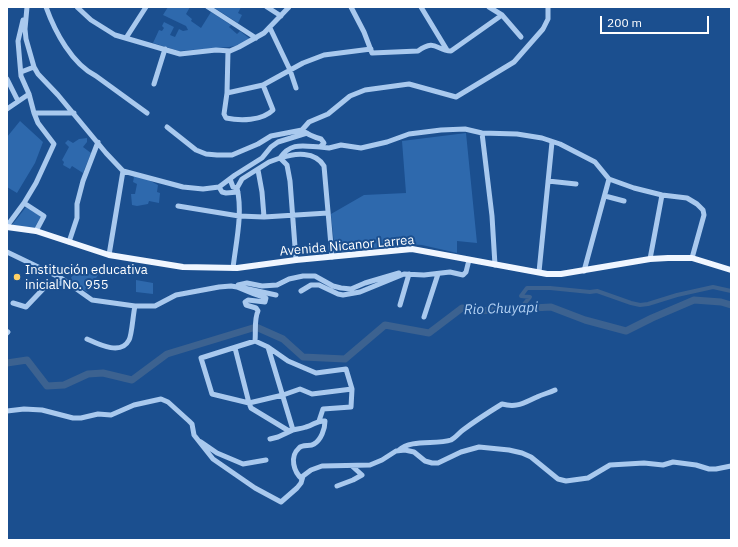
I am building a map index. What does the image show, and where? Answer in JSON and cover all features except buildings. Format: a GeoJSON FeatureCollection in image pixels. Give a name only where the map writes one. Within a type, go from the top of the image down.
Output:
{"type":"FeatureCollection","features":[{"type":"Feature","properties":{"kind":"main road","name":"Avenida Nicanor Larrea"},"geometry":{"type":"LineString","coordinates":[[7,227],[36,231],[110,255],[183,267],[233,268],[296,260],[412,250],[495,265],[561,274],[650,259],[692,258],[731,270]]}},
{"type":"Feature","properties":{"kind":"street"},"geometry":{"type":"LineString","coordinates":[[27,7],[25,29],[26,39],[34,67],[38,74],[124,171],[183,187],[203,189],[219,187],[262,158],[271,147],[278,142],[305,132],[309,122],[328,114],[350,96],[365,90],[409,84],[456,97],[514,62],[543,30],[548,19],[548,7]]}},
{"type":"Feature","properties":{"kind":"street"},"geometry":{"type":"LineString","coordinates":[[7,227],[36,183],[54,144],[38,123],[22,81],[18,41],[27,7]]}},
{"type":"Feature","properties":{"kind":"street"},"geometry":{"type":"LineString","coordinates":[[46,7],[63,42],[74,58],[88,72],[96,76],[147,113]]}},
{"type":"Feature","properties":{"kind":"street"},"geometry":{"type":"LineString","coordinates":[[77,7],[85,16],[107,31],[180,54],[216,50],[228,51],[256,38],[270,28],[289,7]]}},
{"type":"Feature","properties":{"kind":"street"},"geometry":{"type":"LineString","coordinates":[[126,38],[145,7]]}},
{"type":"Feature","properties":{"kind":"street"},"geometry":{"type":"LineString","coordinates":[[208,7],[256,38]]}},
{"type":"Feature","properties":{"kind":"street"},"geometry":{"type":"LineString","coordinates":[[267,7],[281,16]]}},
{"type":"Feature","properties":{"kind":"street"},"geometry":{"type":"LineString","coordinates":[[352,7],[372,52],[418,51],[431,45],[451,51],[502,15]]}},
{"type":"Feature","properties":{"kind":"street"},"geometry":{"type":"LineString","coordinates":[[421,7],[448,51]]}},
{"type":"Feature","properties":{"kind":"street"},"geometry":{"type":"LineString","coordinates":[[489,7],[502,15],[521,37]]}},
{"type":"Feature","properties":{"kind":"street"},"geometry":{"type":"LineString","coordinates":[[270,28],[290,70],[296,88]]}},
{"type":"Feature","properties":{"kind":"street"},"geometry":{"type":"LineString","coordinates":[[154,84],[165,49]]}},
{"type":"Feature","properties":{"kind":"street"},"geometry":{"type":"LineString","coordinates":[[228,93],[263,84],[303,63],[324,55],[371,49]]}},
{"type":"Feature","properties":{"kind":"street"},"geometry":{"type":"LineString","coordinates":[[228,51],[228,93],[224,114],[226,118],[242,120],[261,117],[266,116],[273,110],[263,84]]}},
{"type":"Feature","properties":{"kind":"street"},"geometry":{"type":"LineString","coordinates":[[21,72],[34,67]]}},
{"type":"Feature","properties":{"kind":"street"},"geometry":{"type":"LineString","coordinates":[[7,79],[18,101]]}},
{"type":"Feature","properties":{"kind":"street"},"geometry":{"type":"LineString","coordinates":[[7,109],[28,94]]}},
{"type":"Feature","properties":{"kind":"street"},"geometry":{"type":"LineString","coordinates":[[34,113],[74,113]]}},
{"type":"Feature","properties":{"kind":"street"},"geometry":{"type":"LineString","coordinates":[[167,127],[196,150],[206,154],[232,155],[258,144],[271,136],[305,132],[312,137],[322,138],[324,143],[320,147]]}},
{"type":"Feature","properties":{"kind":"street"},"geometry":{"type":"LineString","coordinates":[[280,158],[284,152],[292,147],[303,145],[328,148],[341,145],[360,148],[387,142],[409,134],[441,130],[465,130],[482,133],[516,134],[542,138],[560,144],[595,162],[609,179],[662,196],[687,198],[698,204],[703,210],[703,221],[692,258]]}},
{"type":"Feature","properties":{"kind":"street"},"geometry":{"type":"LineString","coordinates":[[482,133],[492,216],[495,265]]}},
{"type":"Feature","properties":{"kind":"street"},"geometry":{"type":"LineString","coordinates":[[69,242],[77,218],[77,204],[83,181],[98,142]]}},
{"type":"Feature","properties":{"kind":"street"},"geometry":{"type":"LineString","coordinates":[[539,272],[552,142]]}},
{"type":"Feature","properties":{"kind":"street"},"geometry":{"type":"LineString","coordinates":[[233,268],[239,216],[237,190],[242,179],[269,162],[299,153],[321,160],[324,166],[332,257]]}},
{"type":"Feature","properties":{"kind":"street"},"geometry":{"type":"LineString","coordinates":[[280,158],[287,164],[290,181],[296,260]]}},
{"type":"Feature","properties":{"kind":"street"},"geometry":{"type":"LineString","coordinates":[[258,170],[264,217]]}},
{"type":"Feature","properties":{"kind":"street"},"geometry":{"type":"LineString","coordinates":[[110,255],[124,171]]}},
{"type":"Feature","properties":{"kind":"street"},"geometry":{"type":"LineString","coordinates":[[230,179],[233,187],[237,190]]}},
{"type":"Feature","properties":{"kind":"street"},"geometry":{"type":"LineString","coordinates":[[584,271],[609,179]]}},
{"type":"Feature","properties":{"kind":"street"},"geometry":{"type":"LineString","coordinates":[[548,181],[576,184]]}},
{"type":"Feature","properties":{"kind":"street"},"geometry":{"type":"LineString","coordinates":[[219,187],[222,192],[226,193],[237,190]]}},
{"type":"Feature","properties":{"kind":"street"},"geometry":{"type":"LineString","coordinates":[[605,196],[624,202]]}},
{"type":"Feature","properties":{"kind":"street"},"geometry":{"type":"LineString","coordinates":[[650,259],[662,196]]}},
{"type":"Feature","properties":{"kind":"street"},"geometry":{"type":"LineString","coordinates":[[24,203],[44,216],[36,231]]}},
{"type":"Feature","properties":{"kind":"street"},"geometry":{"type":"LineString","coordinates":[[178,206],[239,216],[264,217],[328,213]]}},
{"type":"Feature","properties":{"kind":"street"},"geometry":{"type":"LineString","coordinates":[[7,252],[66,282],[92,300],[135,306],[154,306],[176,295],[215,288],[237,287],[276,295]]}},
{"type":"Feature","properties":{"kind":"street"},"geometry":{"type":"LineString","coordinates":[[237,287],[238,285],[247,283],[262,286],[277,285],[289,279],[303,276],[315,276],[333,286],[351,289],[365,283],[401,273],[424,275],[450,272],[463,275],[466,272],[469,260]]}},
{"type":"Feature","properties":{"kind":"street"},"geometry":{"type":"LineString","coordinates":[[300,291],[311,285],[319,285],[338,294],[355,294],[406,274]]}},
{"type":"Feature","properties":{"kind":"street"},"geometry":{"type":"LineString","coordinates":[[400,305],[406,274]]}},
{"type":"Feature","properties":{"kind":"street"},"geometry":{"type":"LineString","coordinates":[[424,317],[438,274]]}},
{"type":"Feature","properties":{"kind":"street"},"geometry":{"type":"LineString","coordinates":[[12,302],[26,307],[45,287],[66,282]]}},
{"type":"Feature","properties":{"kind":"street"},"geometry":{"type":"LineString","coordinates":[[237,287],[266,298],[265,302],[248,300],[245,302],[246,305],[256,308],[258,311],[255,316],[255,341]]}},
{"type":"Feature","properties":{"kind":"street"},"geometry":{"type":"LineString","coordinates":[[86,340],[113,348],[120,348],[124,346],[129,340],[135,306]]}},
{"type":"Feature","properties":{"kind":"street"},"geometry":{"type":"LineString","coordinates":[[319,421],[323,409],[351,407],[352,389],[346,369],[316,372],[288,361],[268,347],[255,341],[201,358],[212,394],[249,403],[283,395],[300,389],[312,394],[352,389]]}},
{"type":"Feature","properties":{"kind":"street"},"geometry":{"type":"LineString","coordinates":[[268,347],[293,430]]}},
{"type":"Feature","properties":{"kind":"street"},"geometry":{"type":"LineString","coordinates":[[234,348],[251,408],[286,430],[293,430]]}},
{"type":"Feature","properties":{"kind":"street"},"geometry":{"type":"LineString","coordinates":[[399,451],[401,448],[415,444],[452,440],[463,429],[502,404],[511,406],[524,404],[538,396],[555,390]]}},
{"type":"Feature","properties":{"kind":"street"},"geometry":{"type":"LineString","coordinates":[[7,411],[24,409],[42,410],[73,418],[81,418],[98,414],[111,415],[134,405],[161,399],[173,406],[189,420],[192,424],[194,435],[213,459],[255,488],[281,502],[297,488],[306,473],[322,466],[370,466],[390,453],[399,451],[414,452],[425,461],[438,463],[468,449],[485,447],[509,450],[531,457],[558,479],[566,481],[588,478],[610,465],[644,462],[663,465],[673,462],[696,465],[709,469],[731,466]]}},
{"type":"Feature","properties":{"kind":"street"},"geometry":{"type":"LineString","coordinates":[[270,439],[319,421],[325,421],[325,428],[319,439],[314,444],[299,448],[295,453],[293,461],[295,469],[298,476],[302,479]]}},
{"type":"Feature","properties":{"kind":"street"},"geometry":{"type":"LineString","coordinates":[[197,439],[217,453],[243,464],[266,460]]}},
{"type":"Feature","properties":{"kind":"street"},"geometry":{"type":"LineString","coordinates":[[337,486],[362,475],[352,466]]}},
{"type":"Feature","properties":{"kind":"shaded area"},"geometry":{"type":"Polygon","coordinates":[[[168,7],[190,7],[186,14],[192,19],[191,21],[201,28],[211,12],[231,25],[229,27],[237,34],[240,31],[250,39],[240,45],[229,47],[179,51],[153,43],[159,30],[162,31],[164,28],[162,26],[164,22],[174,27],[170,35],[175,37],[179,29],[183,31],[188,30],[186,26],[163,15],[168,7]]]}},
{"type":"Feature","properties":{"kind":"shaded area"},"geometry":{"type":"Polygon","coordinates":[[[213,7],[241,7],[238,13],[242,15],[238,23],[213,7]]]}},
{"type":"Feature","properties":{"kind":"shaded area"},"geometry":{"type":"Polygon","coordinates":[[[20,121],[43,142],[35,163],[17,193],[7,187],[7,137],[20,121]]]}},
{"type":"Feature","properties":{"kind":"shaded area"},"geometry":{"type":"Polygon","coordinates":[[[466,133],[477,243],[457,241],[457,253],[422,245],[406,244],[335,253],[331,214],[364,195],[406,193],[402,141],[466,133]]]}},
{"type":"Feature","properties":{"kind":"shaded area"},"geometry":{"type":"Polygon","coordinates":[[[87,138],[87,142],[83,147],[91,153],[83,173],[72,166],[70,169],[63,165],[64,162],[62,160],[69,147],[65,143],[68,140],[73,143],[79,139],[87,138]]]}},
{"type":"Feature","properties":{"kind":"shaded area"},"geometry":{"type":"Polygon","coordinates":[[[130,174],[145,178],[158,185],[157,192],[160,193],[159,203],[149,201],[148,204],[137,206],[132,205],[131,194],[135,194],[137,184],[133,182],[134,177],[130,174]]]}},
{"type":"Feature","properties":{"kind":"shaded area"},"geometry":{"type":"Polygon","coordinates":[[[26,207],[41,216],[34,229],[12,225],[26,207]]]}},
{"type":"Feature","properties":{"kind":"shaded area"},"geometry":{"type":"Polygon","coordinates":[[[78,267],[92,275],[95,269],[100,272],[87,292],[69,281],[78,267]]]}},
{"type":"Feature","properties":{"kind":"shaded area"},"geometry":{"type":"Polygon","coordinates":[[[136,280],[153,283],[153,294],[136,292],[136,280]]]}},
{"type":"Feature","properties":{"kind":"waterway"},"geometry":{"type":"LineString","coordinates":[[520,309],[530,297],[521,296],[527,288],[550,288],[590,292],[597,291],[640,305],[713,287],[731,291]]}},
{"type":"Feature","properties":{"kind":"waterway","name":"Rio Chuyapi"},"geometry":{"type":"LineString","coordinates":[[7,363],[27,360],[47,386],[64,385],[88,374],[103,373],[132,380],[167,354],[256,327],[283,339],[303,357],[345,359],[385,325],[429,333],[462,308],[477,311],[551,307],[585,320],[626,331],[694,300],[721,302],[731,305]]}},
{"type":"Feature","properties":{"kind":"place","name":"Institución educativa inicial No. 955"},"geometry":{"type":"Point","coordinates":[17,277]}}]}
